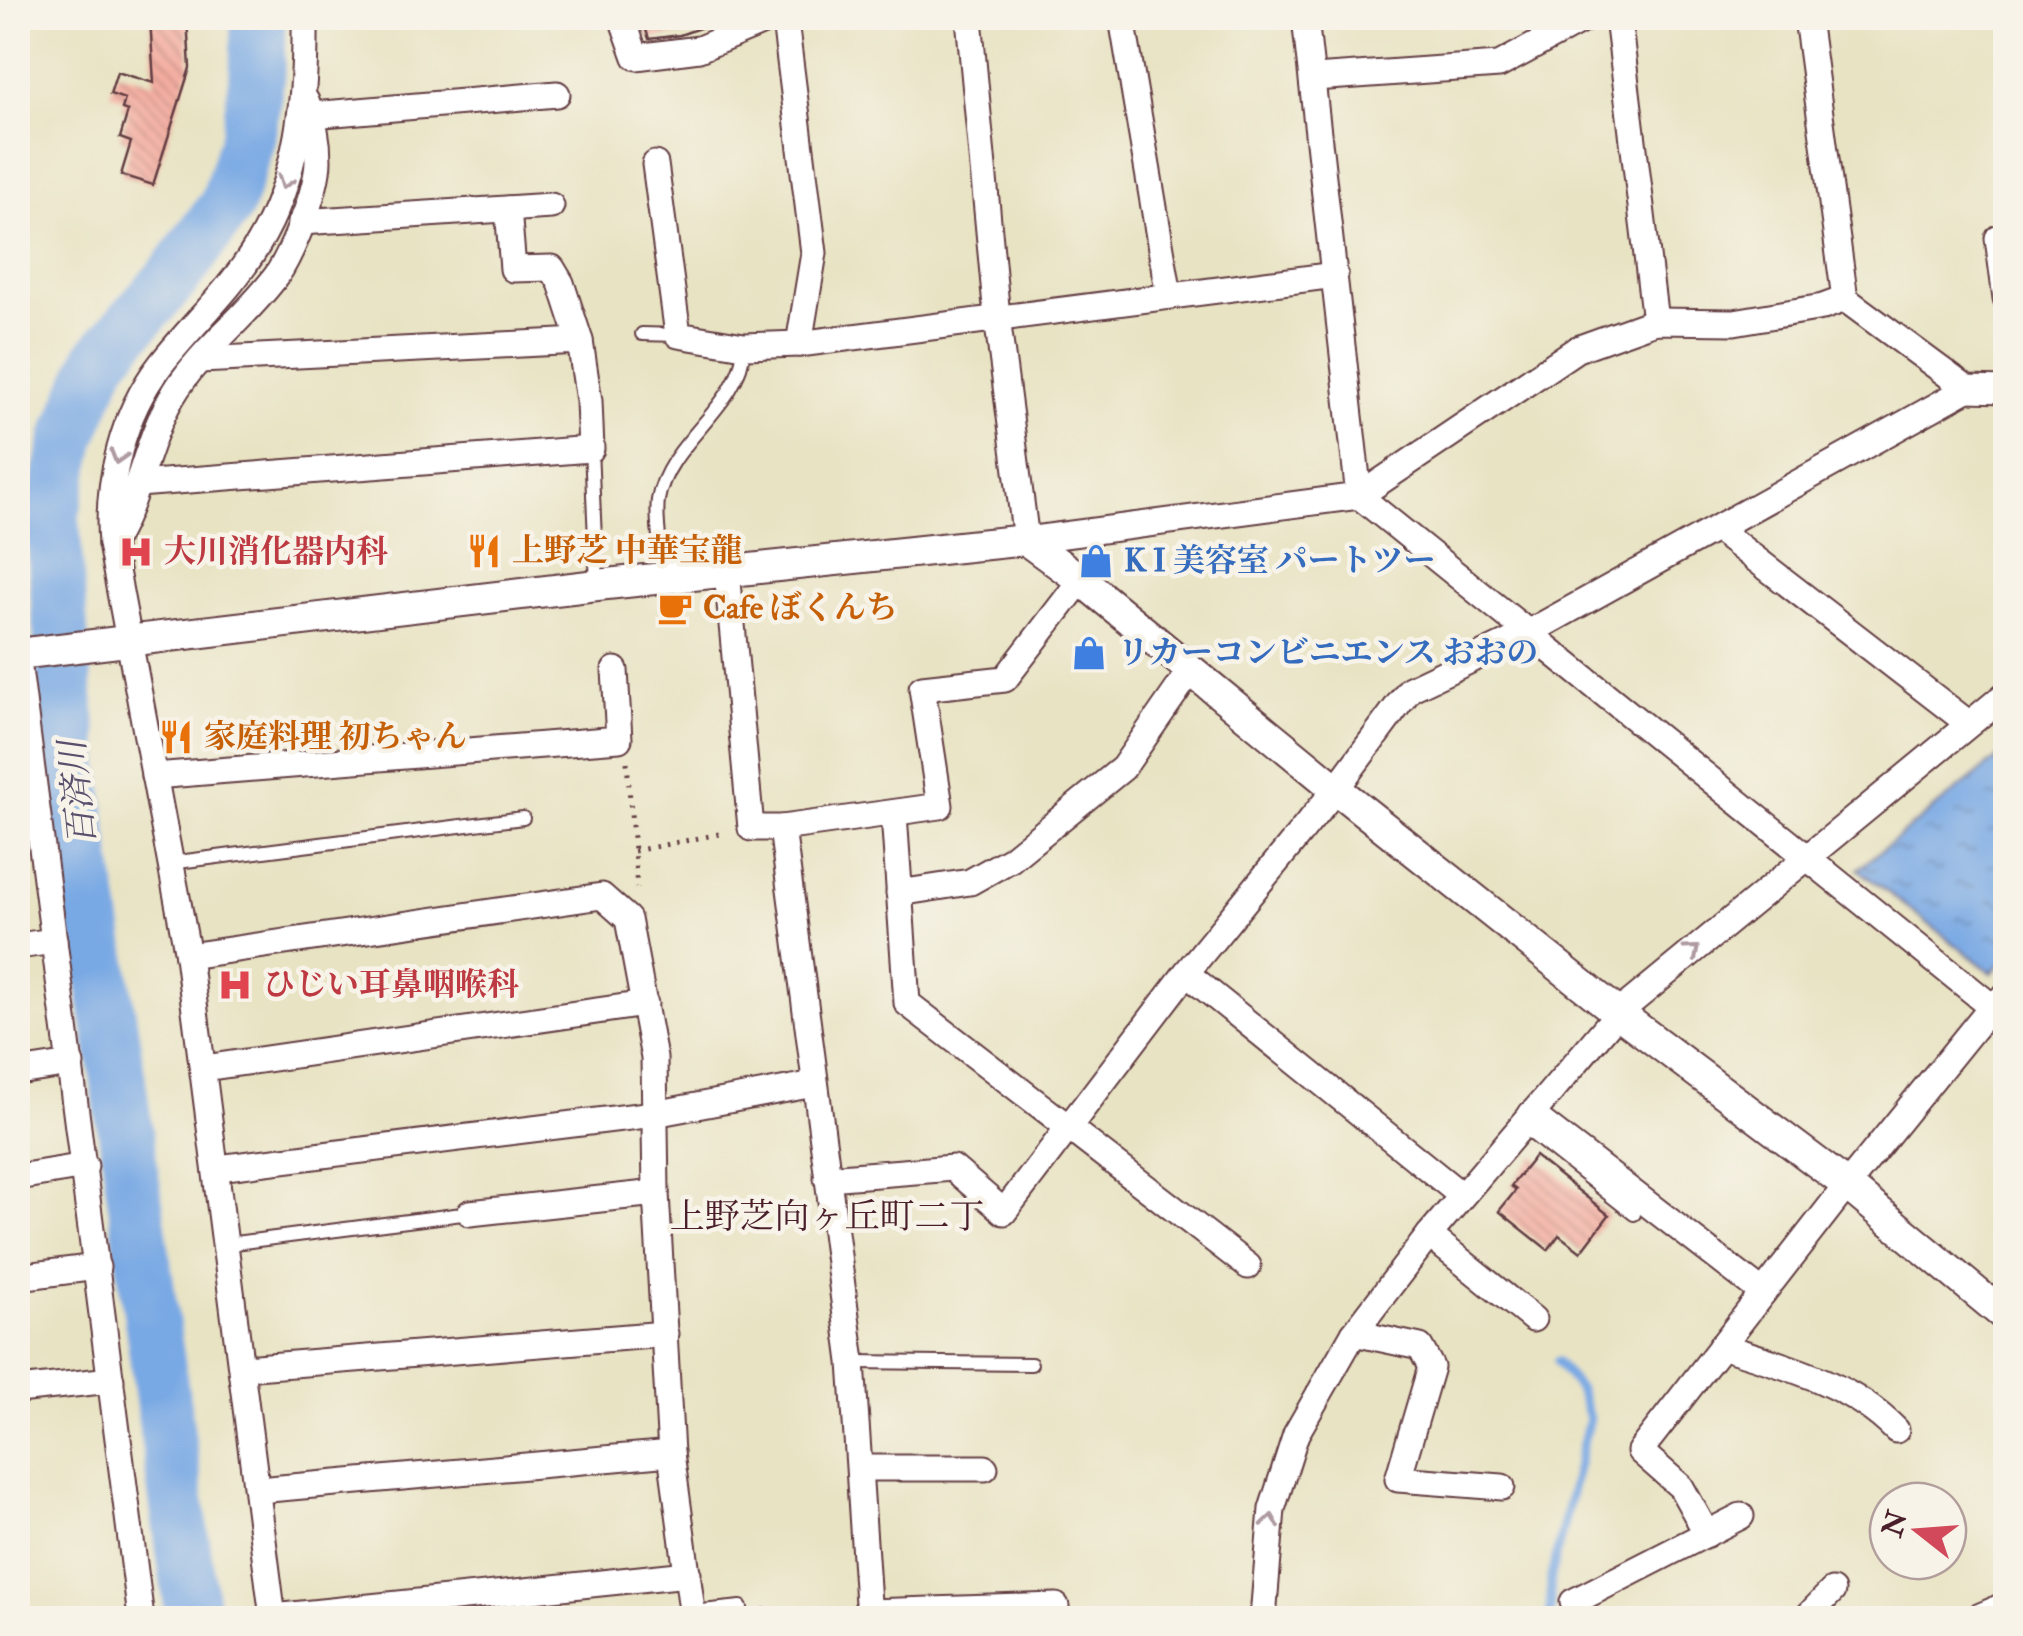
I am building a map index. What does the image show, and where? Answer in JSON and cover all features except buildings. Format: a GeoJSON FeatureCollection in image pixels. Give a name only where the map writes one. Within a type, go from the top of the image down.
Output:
{"type":"FeatureCollection","features":[{"type":"Feature","properties":{"kind":"street"},"geometry":{"type":"LineString","coordinates":[[111,544],[127,518],[154,434],[173,395],[278,274],[302,222],[318,165],[308,107],[304,18]]}},
{"type":"Feature","properties":{"kind":"street"},"geometry":{"type":"LineString","coordinates":[[622,18],[636,57],[699,49],[773,18]]}},
{"type":"Feature","properties":{"kind":"street"},"geometry":{"type":"LineString","coordinates":[[787,18],[814,253],[799,344]]}},
{"type":"Feature","properties":{"kind":"street"},"geometry":{"type":"LineString","coordinates":[[968,18],[997,317],[1026,540],[1081,580],[1618,1013],[1846,1185],[2006,1317]]}},
{"type":"Feature","properties":{"kind":"street"},"geometry":{"type":"LineString","coordinates":[[1122,18],[1169,296]]}},
{"type":"Feature","properties":{"kind":"street"},"geometry":{"type":"LineString","coordinates":[[1305,18],[1359,496],[1805,857],[2001,1007],[1846,1185],[1640,1451],[1681,1487],[1706,1534]]}},
{"type":"Feature","properties":{"kind":"street"},"geometry":{"type":"LineString","coordinates":[[1314,78],[1499,64],[1586,18]]}},
{"type":"Feature","properties":{"kind":"street"},"geometry":{"type":"LineString","coordinates":[[1618,18],[1655,321]]}},
{"type":"Feature","properties":{"kind":"street"},"geometry":{"type":"LineString","coordinates":[[1808,18],[1844,299],[1967,389]]}},
{"type":"Feature","properties":{"kind":"street"},"geometry":{"type":"LineString","coordinates":[[308,107],[556,94]]}},
{"type":"Feature","properties":{"kind":"street"},"geometry":{"type":"LineString","coordinates":[[308,107],[291,164],[259,244],[236,278],[159,366],[139,400],[114,472],[108,508],[121,640],[154,776],[188,956],[273,1618],[688,1574]]}},
{"type":"Feature","properties":{"kind":"street"},"geometry":{"type":"LineString","coordinates":[[655,164],[678,336],[744,346],[799,344],[1335,275]]}},
{"type":"Feature","properties":{"kind":"street"},"geometry":{"type":"LineString","coordinates":[[302,222],[551,206]]}},
{"type":"Feature","properties":{"kind":"street"},"geometry":{"type":"LineString","coordinates":[[138,484],[591,450],[589,400],[580,342],[552,268],[513,269],[508,209]]}},
{"type":"Feature","properties":{"kind":"street"},"geometry":{"type":"LineString","coordinates":[[1998,238],[2006,298]]}},
{"type":"Feature","properties":{"kind":"street"},"geometry":{"type":"LineString","coordinates":[[141,1618],[20,656],[121,640],[597,584],[1026,540],[1359,496],[1577,349],[1655,321],[1734,322],[1823,307],[1844,299]]}},
{"type":"Feature","properties":{"kind":"street"},"geometry":{"type":"LineString","coordinates":[[200,360],[580,342]]}},
{"type":"Feature","properties":{"kind":"street"},"geometry":{"type":"LineString","coordinates":[[828,1178],[953,1168],[1004,1212],[1410,689],[1528,633],[1967,389],[2006,390]]}},
{"type":"Feature","properties":{"kind":"street"},"geometry":{"type":"LineString","coordinates":[[1718,530],[1968,723]]}},
{"type":"Feature","properties":{"kind":"street"},"geometry":{"type":"LineString","coordinates":[[727,571],[751,828],[782,828],[940,806],[922,688],[1006,680],[1081,580]]}},
{"type":"Feature","properties":{"kind":"street"},"geometry":{"type":"LineString","coordinates":[[154,776],[618,739],[614,670]]}},
{"type":"Feature","properties":{"kind":"street"},"geometry":{"type":"LineString","coordinates":[[899,892],[970,882],[1010,859],[1123,768],[1190,670]]}},
{"type":"Feature","properties":{"kind":"street"},"geometry":{"type":"LineString","coordinates":[[1263,1618],[1272,1509],[1296,1434],[1354,1333],[1462,1195],[1618,1013],[2006,694]]}},
{"type":"Feature","properties":{"kind":"street"},"geometry":{"type":"LineString","coordinates":[[894,814],[907,1003],[1248,1266]]}},
{"type":"Feature","properties":{"kind":"street"},"geometry":{"type":"LineString","coordinates":[[782,828],[852,1362],[869,1615],[1056,1606]]}},
{"type":"Feature","properties":{"kind":"street"},"geometry":{"type":"LineString","coordinates":[[188,956],[602,896],[628,919],[654,1058],[656,1193],[672,1453],[693,1616]]}},
{"type":"Feature","properties":{"kind":"street"},"geometry":{"type":"LineString","coordinates":[[18,946],[54,941]]}},
{"type":"Feature","properties":{"kind":"street"},"geometry":{"type":"LineString","coordinates":[[1186,973],[1462,1195]]}},
{"type":"Feature","properties":{"kind":"street"},"geometry":{"type":"LineString","coordinates":[[204,1068],[645,1004]]}},
{"type":"Feature","properties":{"kind":"street"},"geometry":{"type":"LineString","coordinates":[[18,1072],[71,1064]]}},
{"type":"Feature","properties":{"kind":"street"},"geometry":{"type":"LineString","coordinates":[[218,1168],[654,1114],[814,1084]]}},
{"type":"Feature","properties":{"kind":"street"},"geometry":{"type":"LineString","coordinates":[[1526,1120],[1763,1293]]}},
{"type":"Feature","properties":{"kind":"street"},"geometry":{"type":"LineString","coordinates":[[18,1177],[85,1166]]}},
{"type":"Feature","properties":{"kind":"street"},"geometry":{"type":"LineString","coordinates":[[470,1213],[656,1193]]}},
{"type":"Feature","properties":{"kind":"street"},"geometry":{"type":"LineString","coordinates":[[1430,1235],[1533,1319]]}},
{"type":"Feature","properties":{"kind":"street"},"geometry":{"type":"LineString","coordinates":[[18,1278],[97,1267]]}},
{"type":"Feature","properties":{"kind":"street"},"geometry":{"type":"LineString","coordinates":[[1354,1333],[1420,1348],[1431,1367],[1398,1479],[1502,1487]]}},
{"type":"Feature","properties":{"kind":"street"},"geometry":{"type":"LineString","coordinates":[[243,1368],[666,1334]]}},
{"type":"Feature","properties":{"kind":"street"},"geometry":{"type":"LineString","coordinates":[[1721,1346],[1815,1376],[1876,1409],[1896,1430]]}},
{"type":"Feature","properties":{"kind":"street"},"geometry":{"type":"LineString","coordinates":[[18,1390],[111,1380]]}},
{"type":"Feature","properties":{"kind":"street"},"geometry":{"type":"LineString","coordinates":[[258,1490],[672,1453]]}},
{"type":"Feature","properties":{"kind":"street"},"geometry":{"type":"LineString","coordinates":[[861,1468],[985,1468]]}},
{"type":"Feature","properties":{"kind":"street"},"geometry":{"type":"LineString","coordinates":[[1574,1602],[1741,1516]]}},
{"type":"Feature","properties":{"kind":"street"},"geometry":{"type":"LineString","coordinates":[[1806,1618],[1832,1591]]}},
{"type":"Feature","properties":{"kind":"street"},"geometry":{"type":"LineString","coordinates":[[1976,1618],[2006,1606]]}},
{"type":"Feature","properties":{"kind":"lane"},"geometry":{"type":"LineString","coordinates":[[642,334],[678,336]]}},
{"type":"Feature","properties":{"kind":"lane"},"geometry":{"type":"LineString","coordinates":[[663,578],[658,500],[673,464],[744,366],[744,346]]}},
{"type":"Feature","properties":{"kind":"lane"},"geometry":{"type":"LineString","coordinates":[[591,450],[597,584]]}},
{"type":"Feature","properties":{"kind":"lane"},"geometry":{"type":"LineString","coordinates":[[170,863],[523,818]]}},
{"type":"Feature","properties":{"kind":"lane"},"geometry":{"type":"LineString","coordinates":[[1526,1120],[1634,1214]]}},
{"type":"Feature","properties":{"kind":"lane"},"geometry":{"type":"LineString","coordinates":[[227,1244],[470,1213]]}},
{"type":"Feature","properties":{"kind":"lane"},"geometry":{"type":"LineString","coordinates":[[852,1362],[1031,1364]]}},
{"type":"Feature","properties":{"kind":"lane"},"geometry":{"type":"LineString","coordinates":[[693,1616],[740,1607]]}},
{"type":"Feature","properties":{"kind":"lane"},"geometry":{"type":"LineString","coordinates":[[808,1617],[869,1615]]}},
{"type":"Feature","properties":{"kind":"path"},"geometry":{"type":"LineString","coordinates":[[626,748],[637,888]]}},
{"type":"Feature","properties":{"kind":"path"},"geometry":{"type":"LineString","coordinates":[[634,851],[751,828]]}},
{"type":"Feature","properties":{"kind":"path"},"geometry":{"type":"LineString","coordinates":[[740,1607],[798,1610],[808,1617]]}},
{"type":"Feature","properties":{"kind":"water"},"geometry":{"type":"Polygon","coordinates":[[[2005,752],[2005,961],[1992,973],[1858,869],[2005,752]]]}},
{"type":"Feature","properties":{"kind":"waterway","name":"百済川"},"geometry":{"type":"LineString","coordinates":[[193,1618],[79,822],[52,514],[69,437],[101,359],[176,274],[227,204],[248,137],[257,74],[258,18]]}},
{"type":"Feature","properties":{"kind":"waterway"},"geometry":{"type":"LineString","coordinates":[[1550,1618],[1551,1577],[1589,1418],[1579,1389],[1557,1361]]}},
{"type":"Feature","properties":{"kind":"place","name":"上野芝 中華宝龍"},"geometry":{"type":"Point","coordinates":[484,551]}},
{"type":"Feature","properties":{"kind":"place","name":"大川消化器内科"},"geometry":{"type":"Point","coordinates":[136,552]}},
{"type":"Feature","properties":{"kind":"place","name":"K I 美容室 パートツー"},"geometry":{"type":"Point","coordinates":[1096,561]}},
{"type":"Feature","properties":{"kind":"place","name":"Cafe ぼくんち"},"geometry":{"type":"Point","coordinates":[675,608]}},
{"type":"Feature","properties":{"kind":"place","name":"リカーコンビニエンス おおの"},"geometry":{"type":"Point","coordinates":[1089,653]}},
{"type":"Feature","properties":{"kind":"place","name":"家庭料理 初ちゃん"},"geometry":{"type":"Point","coordinates":[176,737]}},
{"type":"Feature","properties":{"kind":"place","name":"ひじい耳鼻咽喉科"},"geometry":{"type":"Point","coordinates":[235,985]}},
{"type":"Feature","properties":{"kind":"district","name":"上野芝向ヶ丘町二丁"},"geometry":{"type":"Point","coordinates":[827,1217]}}]}
